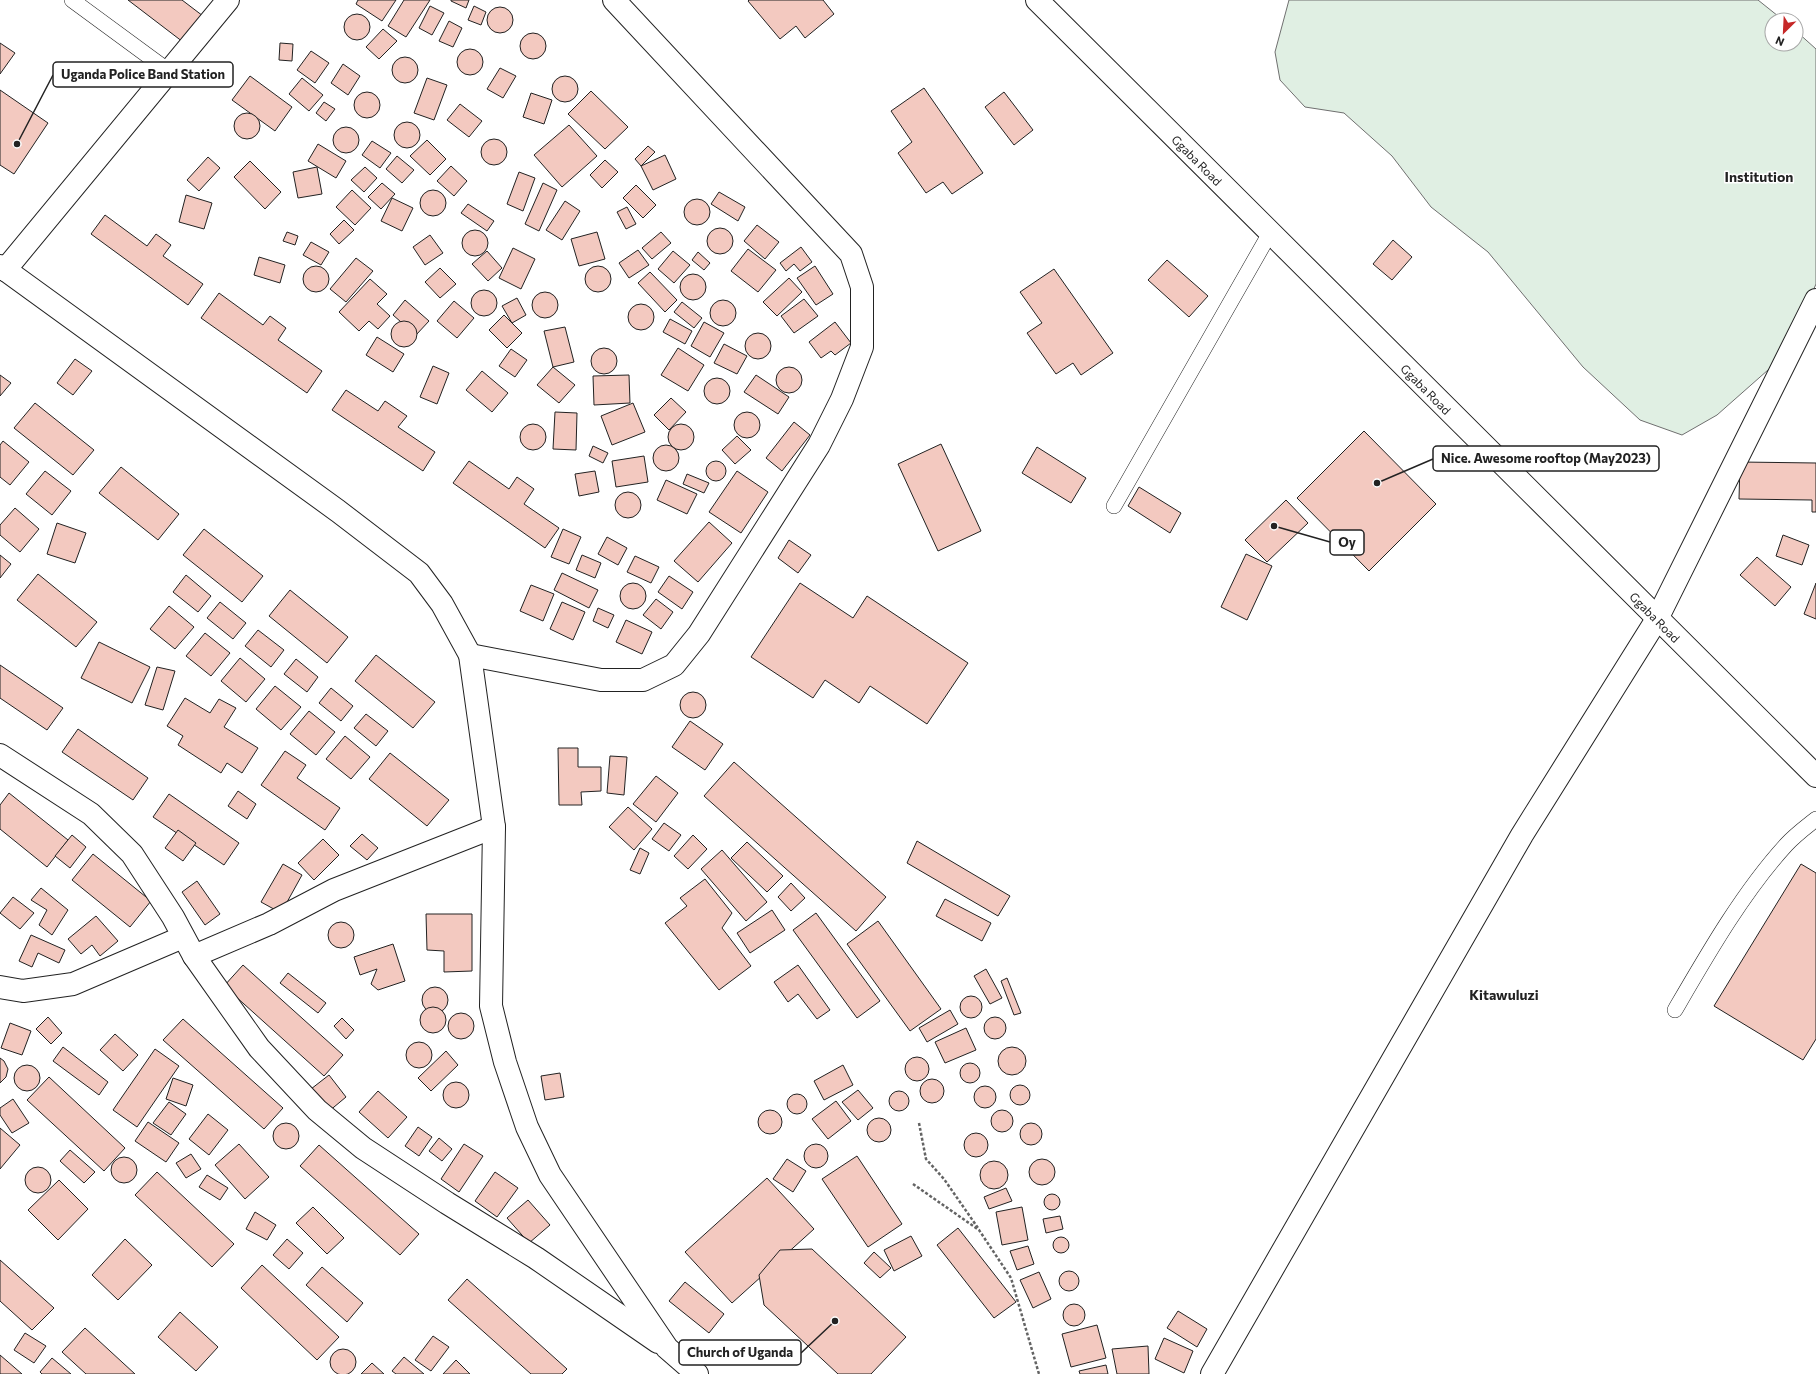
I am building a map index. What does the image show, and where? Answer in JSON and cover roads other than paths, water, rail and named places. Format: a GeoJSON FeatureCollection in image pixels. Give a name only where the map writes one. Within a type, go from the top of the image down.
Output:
{"type":"FeatureCollection","features":[{"type":"Feature","properties":{"kind":"street"},"geometry":{"type":"LineString","coordinates":[[228,0],[170,72],[3,268],[338,511],[419,574],[442,604],[470,655],[494,827],[491,1006],[505,1062],[524,1120],[550,1174],[667,1348]]}},
{"type":"Feature","properties":{"kind":"street"},"geometry":{"type":"LineString","coordinates":[[470,655],[601,680],[643,680],[674,665],[699,634],[819,444],[842,400],[862,347],[862,287],[851,254],[614,0]]}},
{"type":"Feature","properties":{"kind":"street","name":"Ggaba Road"},"geometry":{"type":"LineString","coordinates":[[1038,0],[1816,776]]}},
{"type":"Feature","properties":{"kind":"street"},"geometry":{"type":"LineString","coordinates":[[1212,1374],[1522,835],[1657,619],[1816,300]]}},
{"type":"Feature","properties":{"kind":"street"},"geometry":{"type":"LineString","coordinates":[[0,755],[91,814],[132,854],[173,917],[188,946],[259,1048],[317,1110],[363,1148],[536,1258],[667,1348],[697,1374]]}},
{"type":"Feature","properties":{"kind":"street"},"geometry":{"type":"LineString","coordinates":[[0,987],[22,991],[72,984],[188,946],[268,924],[334,890],[494,827]]}},
{"type":"Feature","properties":{"kind":"lane"},"geometry":{"type":"LineString","coordinates":[[72,0],[170,72]]}},
{"type":"Feature","properties":{"kind":"lane"},"geometry":{"type":"LineString","coordinates":[[1114,506],[1270,233]]}},
{"type":"Feature","properties":{"kind":"lane"},"geometry":{"type":"LineString","coordinates":[[1675,1010],[1700,967],[1756,881],[1787,844],[1816,819]]}},
{"type":"Feature","properties":{"kind":"place","name":"Uganda Police Band Station"},"geometry":{"type":"Point","coordinates":[17,144]}},
{"type":"Feature","properties":{"kind":"place","name":"Nice. Awesome rooftop (May2023)"},"geometry":{"type":"Point","coordinates":[1377,483]}},
{"type":"Feature","properties":{"kind":"place","name":"Oy"},"geometry":{"type":"Point","coordinates":[1274,526]}},
{"type":"Feature","properties":{"kind":"place","name":"Church of Uganda"},"geometry":{"type":"Point","coordinates":[835,1321]}},
{"type":"Feature","properties":{"kind":"district","name":"Institution"},"geometry":{"type":"Point","coordinates":[1759,176]}},
{"type":"Feature","properties":{"kind":"district","name":"Kitawuluzi"},"geometry":{"type":"Point","coordinates":[1504,994]}}]}
